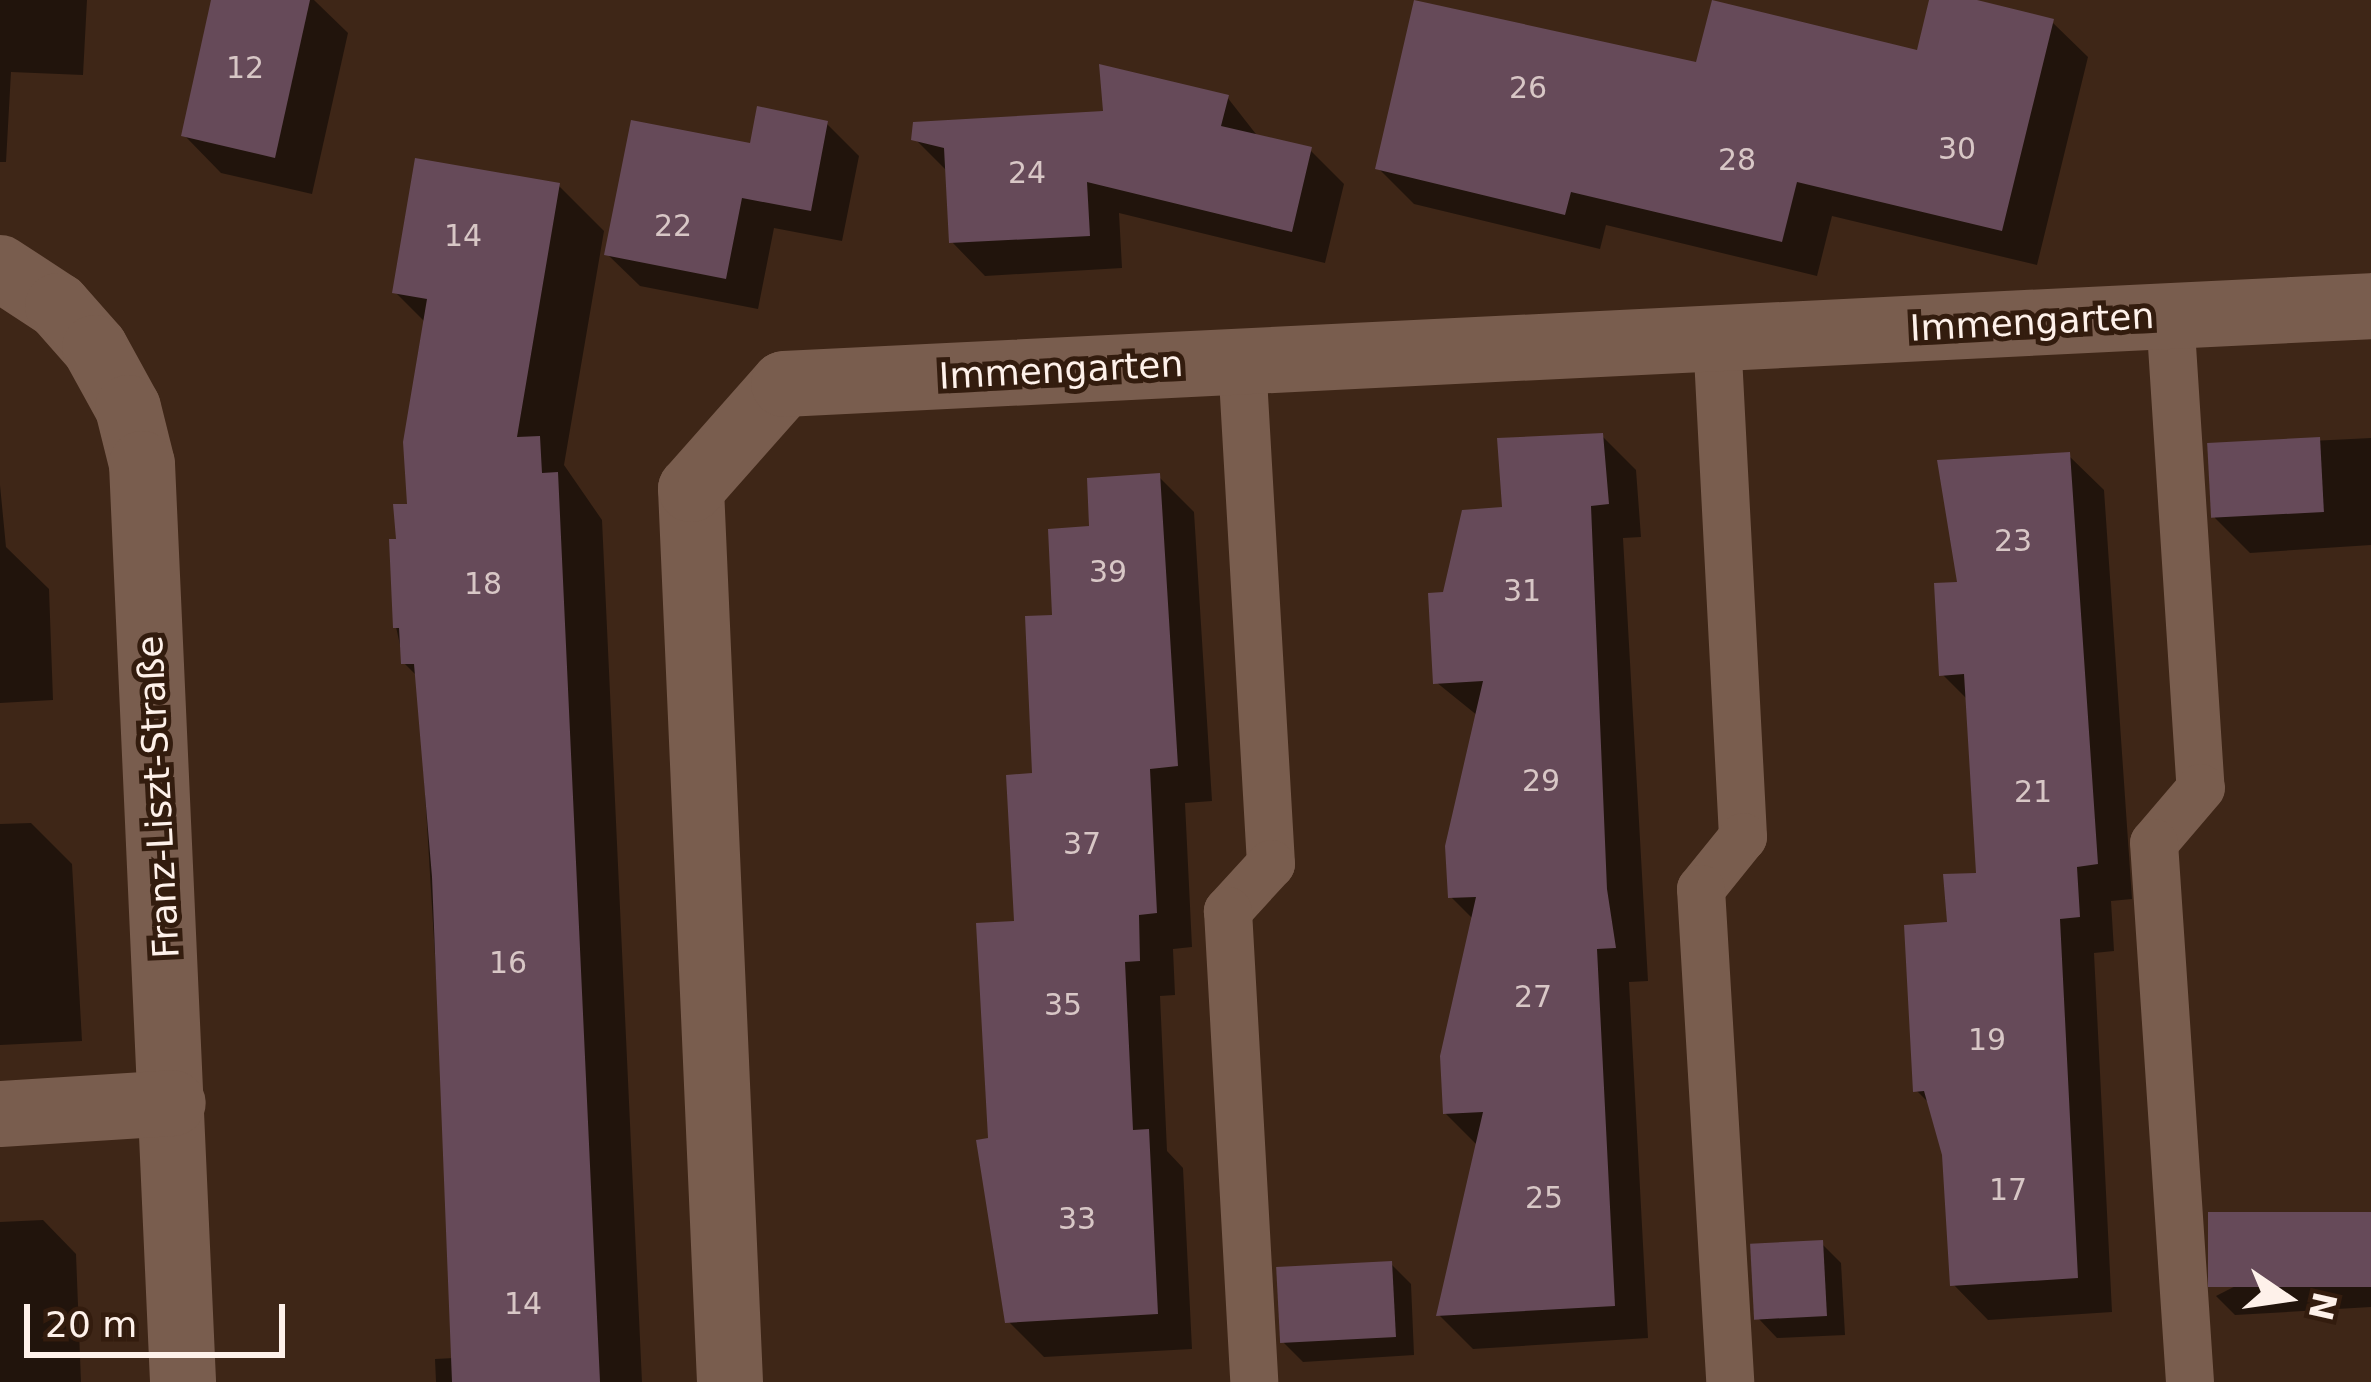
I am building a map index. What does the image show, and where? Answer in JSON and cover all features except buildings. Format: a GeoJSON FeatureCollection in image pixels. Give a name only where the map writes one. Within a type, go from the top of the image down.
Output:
{"type":"FeatureCollection","features":[{"type":"Feature","properties":{"kind":"street","name":"Franz-Liszt-Straße"},"geometry":{"type":"LineString","coordinates":[[0,268],[58,306],[94,348],[128,408],[142,464],[183,1382]]}},
{"type":"Feature","properties":{"kind":"street","name":"Immengarten"},"geometry":{"type":"LineString","coordinates":[[730,1382],[692,488],[784,384],[2371,306]]}},
{"type":"Feature","properties":{"kind":"street"},"geometry":{"type":"LineString","coordinates":[[0,1114],[173,1103]]}},
{"type":"Feature","properties":{"kind":"lane"},"geometry":{"type":"LineString","coordinates":[[2170,315],[2201,788],[2154,844],[2190,1382]]}},
{"type":"Feature","properties":{"kind":"lane"},"geometry":{"type":"LineString","coordinates":[[1717,337],[1743,837],[1701,889],[1730,1382]]}},
{"type":"Feature","properties":{"kind":"lane"},"geometry":{"type":"LineString","coordinates":[[1241,361],[1271,864],[1228,911],[1254,1382]]}}]}
